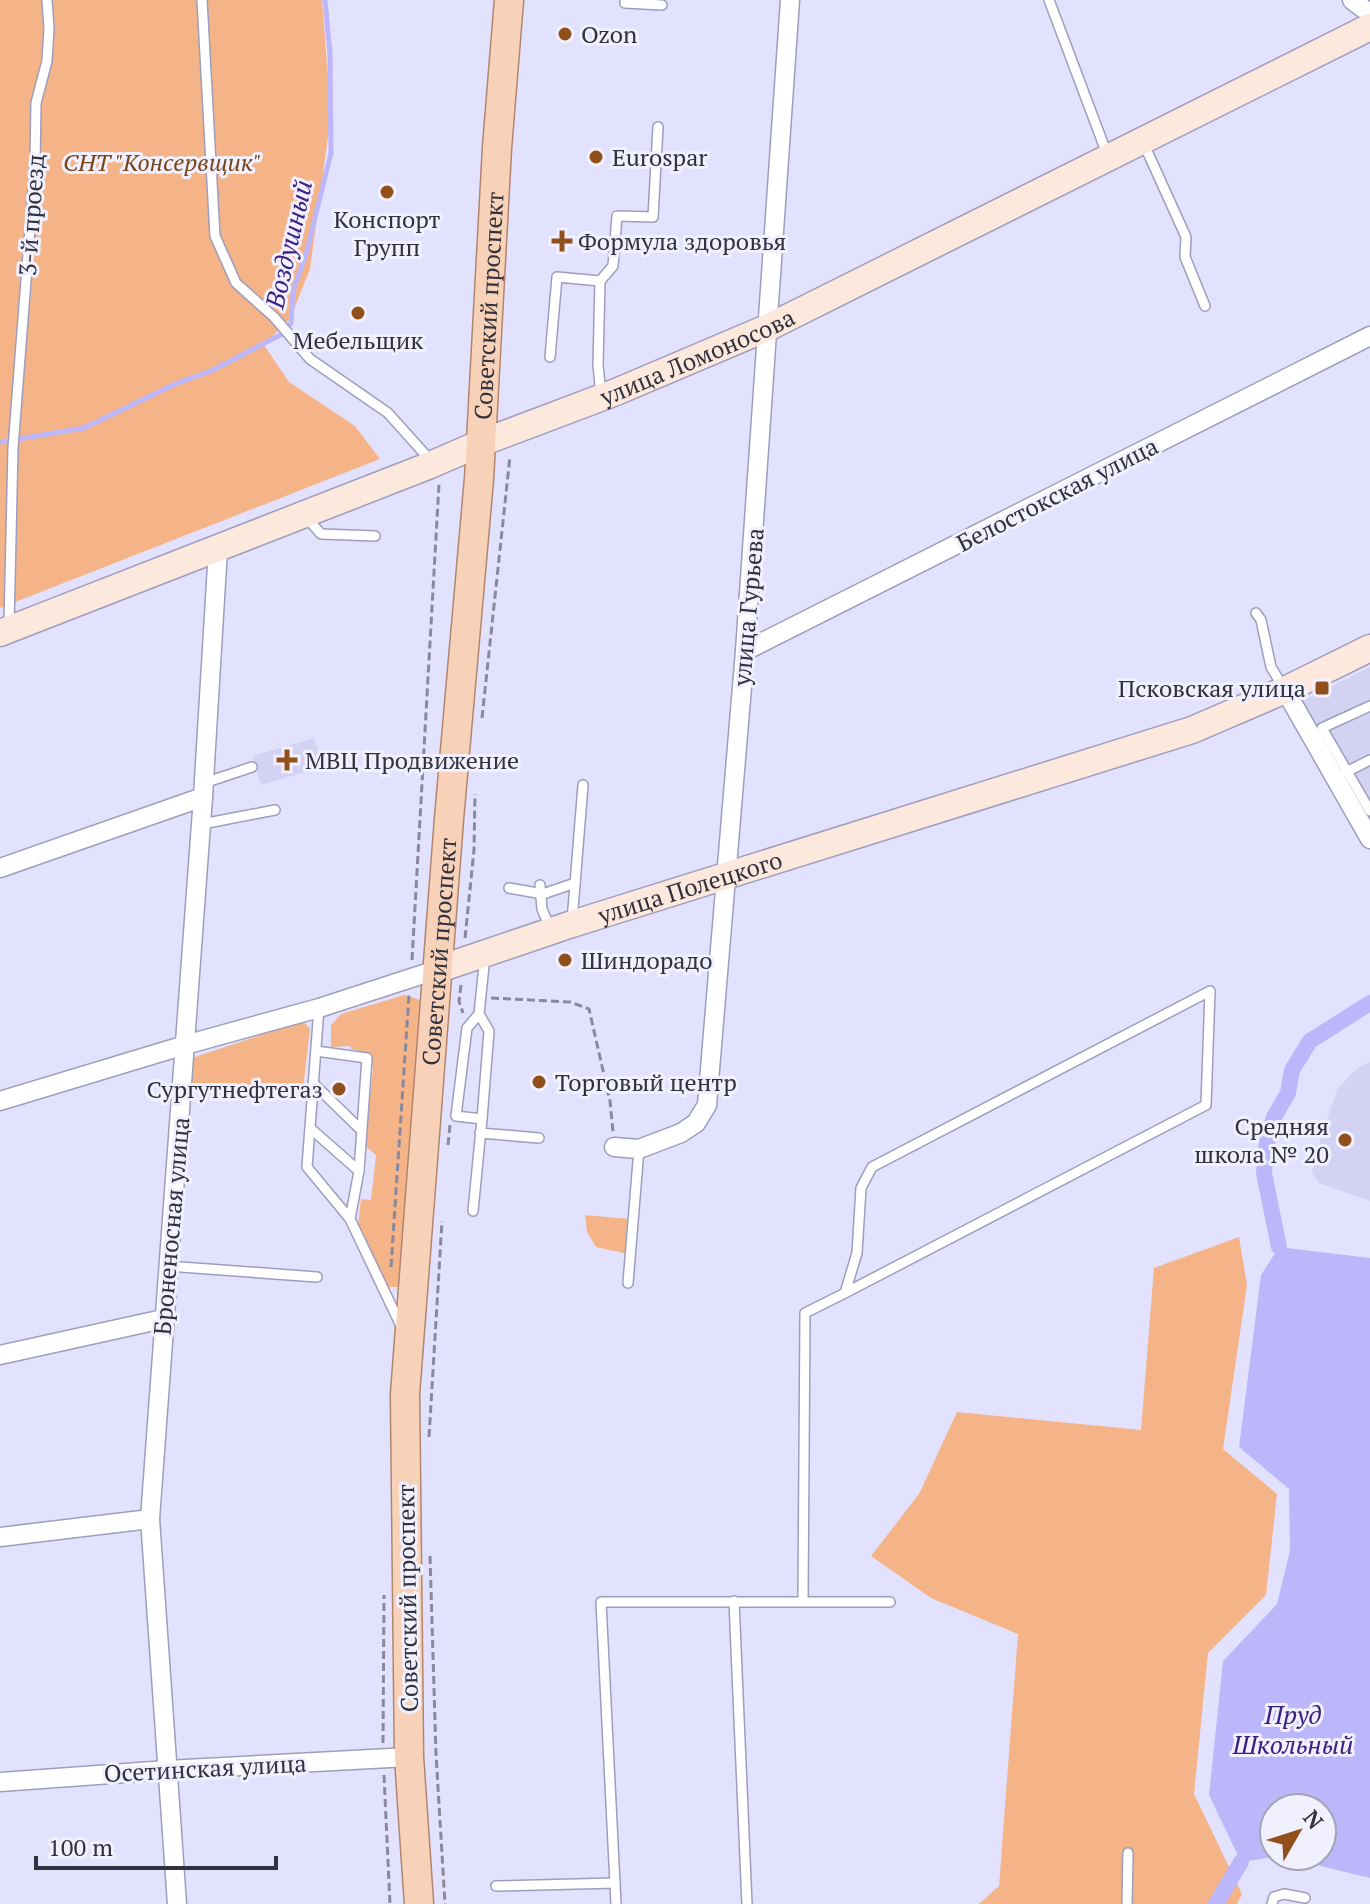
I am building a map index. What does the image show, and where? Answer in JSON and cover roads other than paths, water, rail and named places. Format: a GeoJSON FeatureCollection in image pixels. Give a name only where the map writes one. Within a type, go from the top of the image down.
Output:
{"type":"FeatureCollection","features":[{"type":"Feature","properties":{"kind":"main road","name":"Советский проспект"},"geometry":{"type":"LineString","coordinates":[[419,1904],[409,1757],[405,1394],[413,1288],[462,961],[481,443],[497,148],[509,0]]}},
{"type":"Feature","properties":{"kind":"street","name":"улица Гурьева"},"geometry":{"type":"LineString","coordinates":[[614,1147],[639,1149],[681,1133],[696,1123],[707,1105],[745,651],[790,0]]}},
{"type":"Feature","properties":{"kind":"street","name":"улица Ломоносова"},"geometry":{"type":"LineString","coordinates":[[5,631],[601,398],[769,327],[1143,142],[1295,62],[1364,12]]}},
{"type":"Feature","properties":{"kind":"street","name":"Белостокская улица"},"geometry":{"type":"LineString","coordinates":[[745,651],[1370,336]]}},
{"type":"Feature","properties":{"kind":"street","name":"Броненосная улица"},"geometry":{"type":"LineString","coordinates":[[177,1904],[150,1519],[202,824],[218,549]]}},
{"type":"Feature","properties":{"kind":"street","name":"улица Полецкого"},"geometry":{"type":"LineString","coordinates":[[0,1101],[319,1008],[724,876],[990,796],[1192,730],[1285,690],[1370,648]]}},
{"type":"Feature","properties":{"kind":"street"},"geometry":{"type":"LineString","coordinates":[[1285,690],[1370,839]]}},
{"type":"Feature","properties":{"kind":"street"},"geometry":{"type":"LineString","coordinates":[[0,868],[204,790]]}},
{"type":"Feature","properties":{"kind":"street"},"geometry":{"type":"LineString","coordinates":[[0,1355],[163,1319]]}},
{"type":"Feature","properties":{"kind":"street"},"geometry":{"type":"LineString","coordinates":[[0,1537],[150,1519]]}},
{"type":"Feature","properties":{"kind":"street","name":"Осетинская улица"},"geometry":{"type":"LineString","coordinates":[[0,1782],[409,1757]]}},
{"type":"Feature","properties":{"kind":"lane","name":"3-й проезд"},"geometry":{"type":"LineString","coordinates":[[5,631],[13,448],[35,164],[36,103],[47,61],[47,0]]}},
{"type":"Feature","properties":{"kind":"lane"},"geometry":{"type":"LineString","coordinates":[[202,0],[215,236],[236,283],[310,359],[388,413],[433,464]]}},
{"type":"Feature","properties":{"kind":"lane"},"geometry":{"type":"LineString","coordinates":[[625,0],[625,3],[662,5]]}},
{"type":"Feature","properties":{"kind":"lane"},"geometry":{"type":"LineString","coordinates":[[1049,0],[1109,158]]}},
{"type":"Feature","properties":{"kind":"lane"},"geometry":{"type":"LineString","coordinates":[[601,398],[598,365],[600,281],[613,266],[617,216],[653,217],[658,127]]}},
{"type":"Feature","properties":{"kind":"lane"},"geometry":{"type":"LineString","coordinates":[[1143,142],[1186,237],[1185,257],[1205,306]]}},
{"type":"Feature","properties":{"kind":"lane"},"geometry":{"type":"LineString","coordinates":[[550,357],[557,277],[600,281]]}},
{"type":"Feature","properties":{"kind":"lane"},"geometry":{"type":"LineString","coordinates":[[303,515],[321,534],[375,536]]}},
{"type":"Feature","properties":{"kind":"lane"},"geometry":{"type":"LineString","coordinates":[[1256,613],[1261,620],[1271,667],[1285,690]]}},
{"type":"Feature","properties":{"kind":"lane"},"geometry":{"type":"LineString","coordinates":[[1370,706],[1322,728],[1370,811]]}},
{"type":"Feature","properties":{"kind":"lane"},"geometry":{"type":"LineString","coordinates":[[1346,772],[1370,760]]}},
{"type":"Feature","properties":{"kind":"lane"},"geometry":{"type":"LineString","coordinates":[[204,790],[252,767]]}},
{"type":"Feature","properties":{"kind":"lane"},"geometry":{"type":"LineString","coordinates":[[561,928],[575,883],[583,785]]}},
{"type":"Feature","properties":{"kind":"lane"},"geometry":{"type":"LineString","coordinates":[[202,824],[275,810]]}},
{"type":"Feature","properties":{"kind":"lane"},"geometry":{"type":"LineString","coordinates":[[509,888],[554,892],[575,883]]}},
{"type":"Feature","properties":{"kind":"lane"},"geometry":{"type":"LineString","coordinates":[[540,890],[561,928]]}},
{"type":"Feature","properties":{"kind":"lane"},"geometry":{"type":"LineString","coordinates":[[462,961],[481,998],[479,1014],[467,1028],[456,1116],[482,1119]]}},
{"type":"Feature","properties":{"kind":"lane"},"geometry":{"type":"LineString","coordinates":[[803,1601],[805,1313],[845,1293],[1206,1105],[1210,991],[872,1167],[861,1188],[857,1253],[845,1293]]}},
{"type":"Feature","properties":{"kind":"lane"},"geometry":{"type":"LineString","coordinates":[[319,1008],[307,1167],[350,1219],[409,1342]]}},
{"type":"Feature","properties":{"kind":"lane"},"geometry":{"type":"LineString","coordinates":[[473,1211],[489,1031],[479,1014]]}},
{"type":"Feature","properties":{"kind":"lane"},"geometry":{"type":"LineString","coordinates":[[316,1051],[367,1058],[359,1171],[350,1219]]}},
{"type":"Feature","properties":{"kind":"lane"},"geometry":{"type":"LineString","coordinates":[[313,1083],[361,1130]]}},
{"type":"Feature","properties":{"kind":"lane"},"geometry":{"type":"LineString","coordinates":[[310,1128],[359,1171]]}},
{"type":"Feature","properties":{"kind":"lane"},"geometry":{"type":"LineString","coordinates":[[480,1133],[539,1138]]}},
{"type":"Feature","properties":{"kind":"lane"},"geometry":{"type":"LineString","coordinates":[[628,1283],[639,1149]]}},
{"type":"Feature","properties":{"kind":"lane"},"geometry":{"type":"LineString","coordinates":[[167,1266],[317,1277]]}},
{"type":"Feature","properties":{"kind":"lane"},"geometry":{"type":"LineString","coordinates":[[382,1289],[389,1293],[413,1288]]}},
{"type":"Feature","properties":{"kind":"lane"},"geometry":{"type":"LineString","coordinates":[[734,1601],[747,1904]]}},
{"type":"Feature","properties":{"kind":"lane"},"geometry":{"type":"LineString","coordinates":[[616,1904],[601,1602],[890,1602]]}},
{"type":"Feature","properties":{"kind":"lane"},"geometry":{"type":"LineString","coordinates":[[1127,1904],[1128,1853]]}},
{"type":"Feature","properties":{"kind":"lane"},"geometry":{"type":"LineString","coordinates":[[496,1886],[615,1883]]}},
{"type":"Feature","properties":{"kind":"lane"},"geometry":{"type":"LineString","coordinates":[[1272,1904],[1274,1897],[1284,1894],[1305,1898]]}},
{"type":"Feature","properties":{"kind":"water","name":"Пруд Школьный"},"geometry":{"type":"Polygon","coordinates":[[[1279,1247],[1370,1258],[1370,1878],[1338,1870],[1338,1792],[1258,1792],[1258,1859],[1241,1862],[1209,1795],[1223,1661],[1277,1604],[1290,1551],[1289,1489],[1239,1447],[1261,1275],[1279,1247]]]}},
{"type":"Feature","properties":{"kind":"waterway","name":"Воздушный"},"geometry":{"type":"LineString","coordinates":[[0,442],[84,428],[175,384],[213,370],[282,334],[291,323],[293,291],[306,254],[331,153],[330,54],[325,0]]}},
{"type":"Feature","properties":{"kind":"waterway"},"geometry":{"type":"LineString","coordinates":[[1279,1247],[1264,1173],[1266,1147],[1274,1117],[1288,1093],[1292,1070],[1310,1041],[1370,1003]]}},
{"type":"Feature","properties":{"kind":"waterway"},"geometry":{"type":"LineString","coordinates":[[1216,1904],[1241,1862]]}},
{"type":"Feature","properties":{"kind":"place","name":"Ozon"},"geometry":{"type":"Point","coordinates":[565,34]}},
{"type":"Feature","properties":{"kind":"place","name":"Eurospar"},"geometry":{"type":"Point","coordinates":[596,157]}},
{"type":"Feature","properties":{"kind":"place","name":"Конспорт Групп"},"geometry":{"type":"Point","coordinates":[387,192]}},
{"type":"Feature","properties":{"kind":"place","name":"Формула здоровья"},"geometry":{"type":"Point","coordinates":[562,241]}},
{"type":"Feature","properties":{"kind":"place","name":"Мебельщик"},"geometry":{"type":"Point","coordinates":[358,313]}},
{"type":"Feature","properties":{"kind":"place","name":"Псковская улица"},"geometry":{"type":"Point","coordinates":[1322,688]}},
{"type":"Feature","properties":{"kind":"place","name":"МВЦ Продвижение"},"geometry":{"type":"Point","coordinates":[287,760]}},
{"type":"Feature","properties":{"kind":"place","name":"Шиндорадо"},"geometry":{"type":"Point","coordinates":[565,960]}},
{"type":"Feature","properties":{"kind":"place","name":"Торговый центр"},"geometry":{"type":"Point","coordinates":[539,1082]}},
{"type":"Feature","properties":{"kind":"place","name":"Сургутнефтегаз"},"geometry":{"type":"Point","coordinates":[339,1089]}},
{"type":"Feature","properties":{"kind":"place","name":"Средняя школа № 20"},"geometry":{"type":"Point","coordinates":[1345,1140]}},
{"type":"Feature","properties":{"kind":"park label","name":"СНТ \"Консервщик\""},"geometry":{"type":"Point","coordinates":[162,162]}}]}
